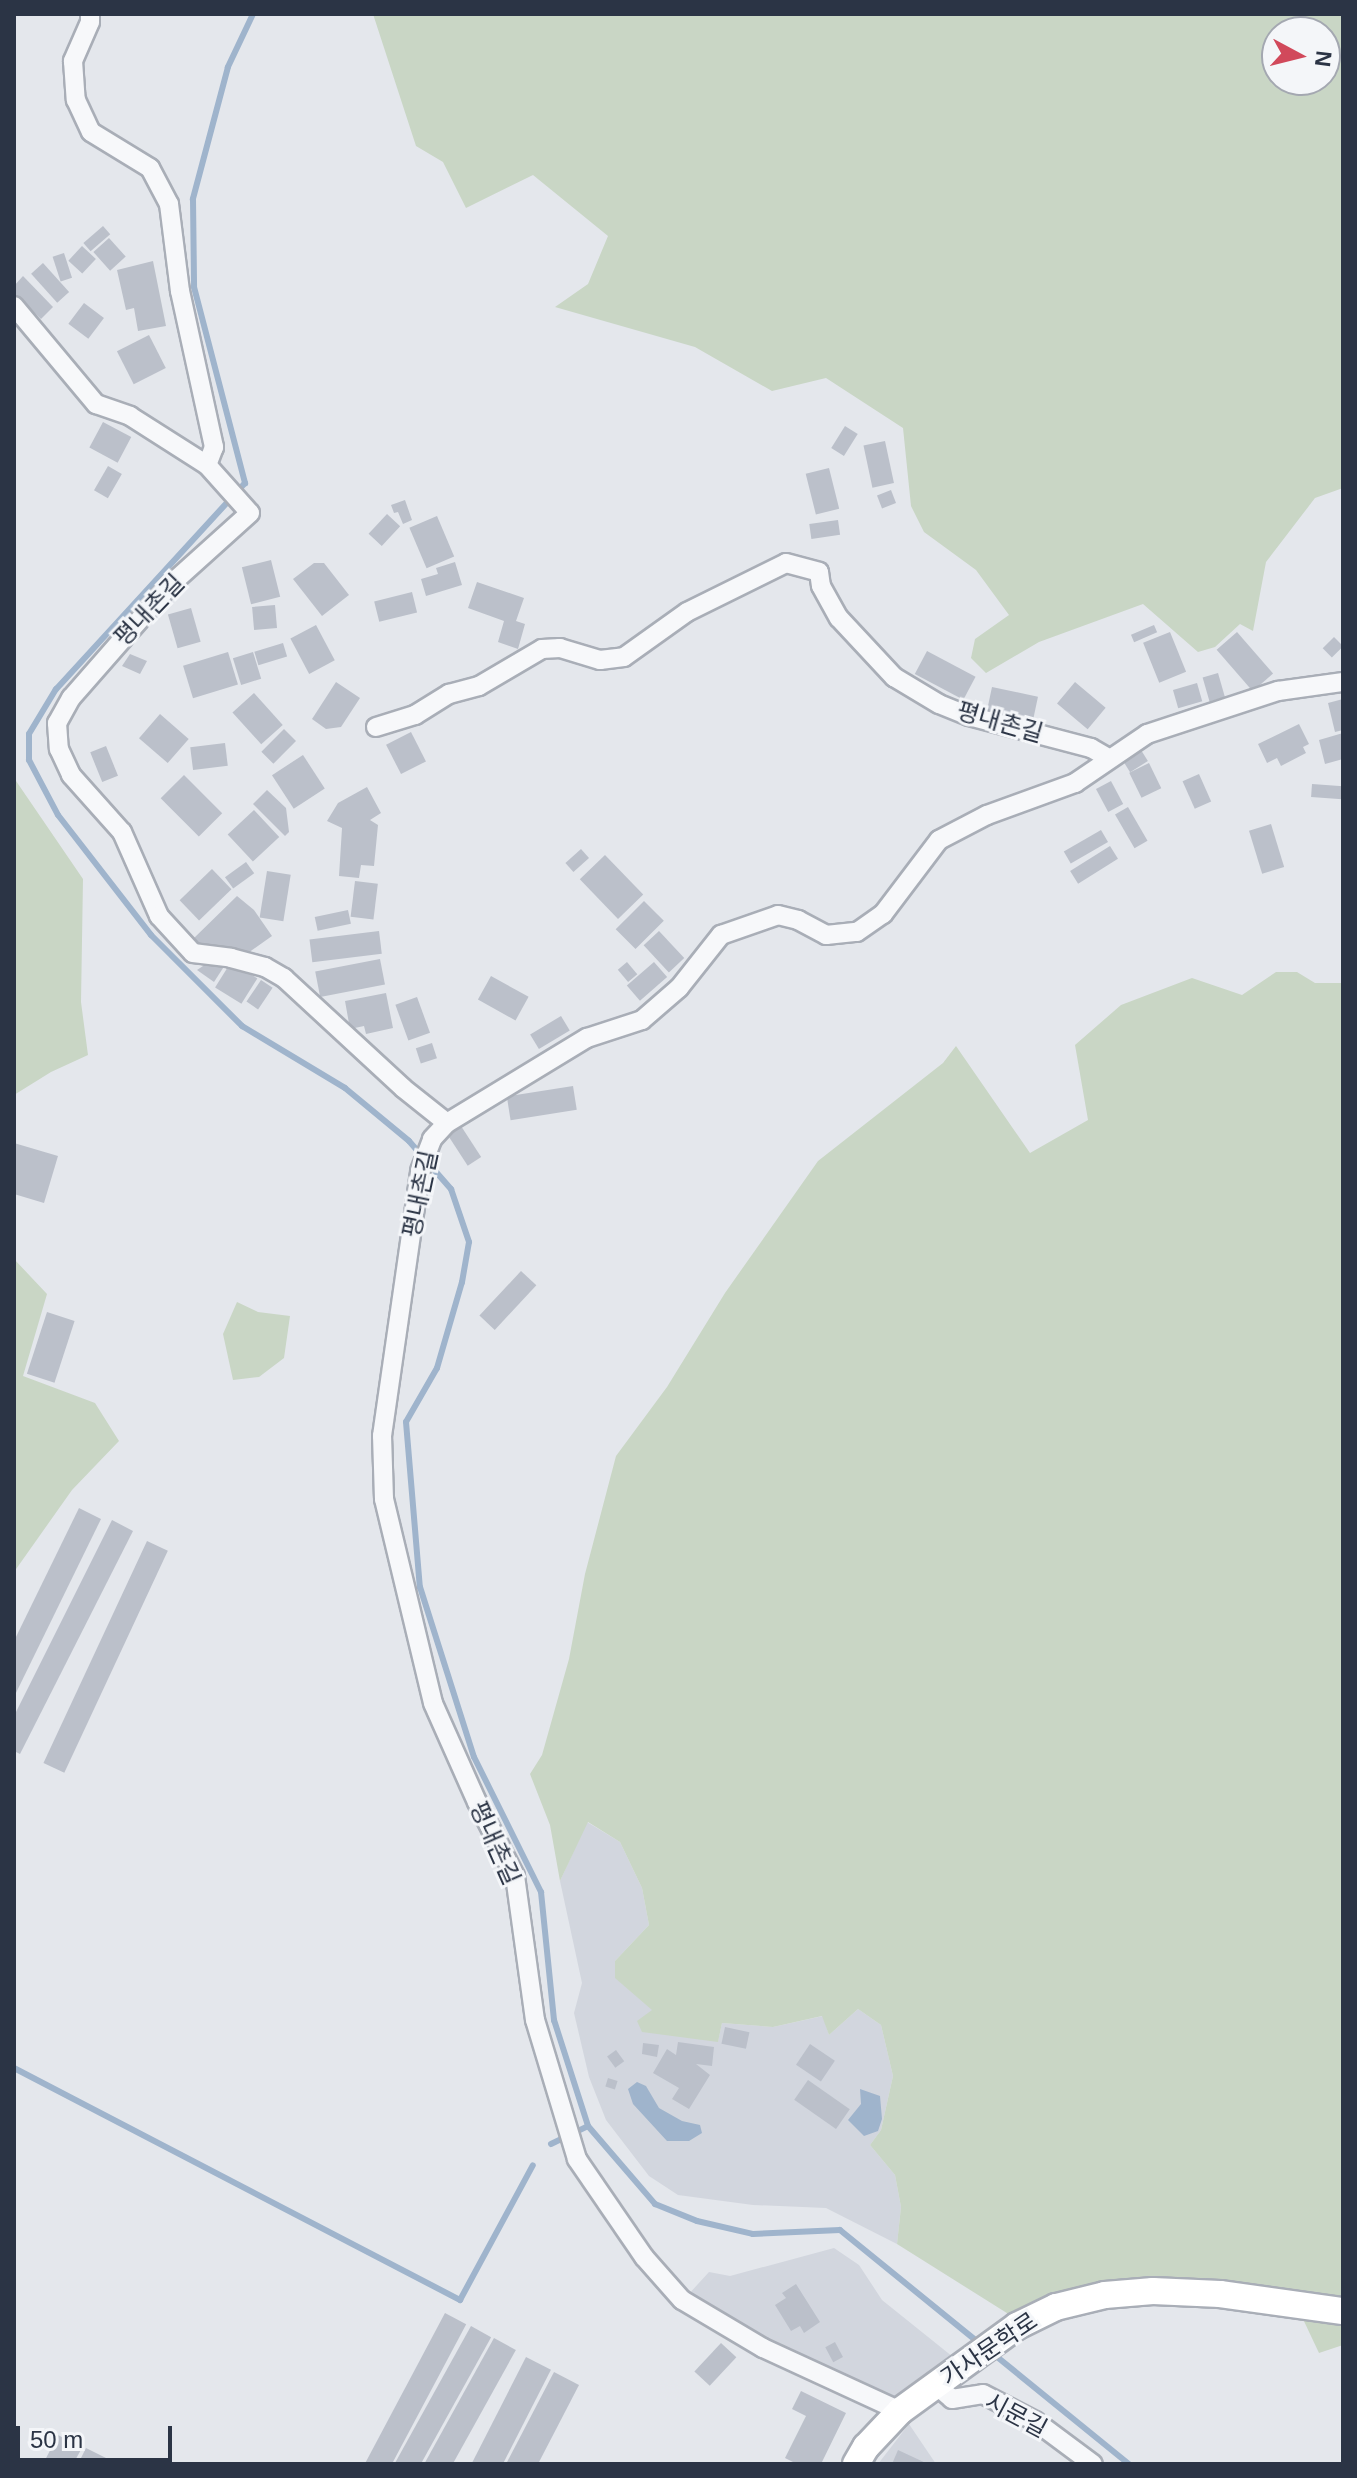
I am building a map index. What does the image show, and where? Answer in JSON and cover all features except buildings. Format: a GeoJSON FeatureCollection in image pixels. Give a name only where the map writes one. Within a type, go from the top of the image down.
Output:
{"type":"FeatureCollection","features":[{"type":"Feature","properties":{"kind":"main road","name":"가사문학로"},"geometry":{"type":"LineString","coordinates":[[856,2464],[866,2447],[900,2411],[1017,2326],[1035,2315],[1081,2300],[1139,2291],[1220,2294],[1343,2311]]}},
{"type":"Feature","properties":{"kind":"street"},"geometry":{"type":"LineString","coordinates":[[90,14],[90,22],[73,61],[76,100],[91,132],[150,168],[169,204],[180,291],[214,447],[207,465]]}},
{"type":"Feature","properties":{"kind":"street","name":"평내촌길"},"geometry":{"type":"LineString","coordinates":[[14,306],[96,404],[130,416],[207,465],[250,513],[170,585],[71,698],[57,723],[59,749],[71,775],[122,832],[159,916],[193,953],[265,967],[284,978],[403,1088],[447,1123]]}},
{"type":"Feature","properties":{"kind":"street","name":"평내촌길"},"geometry":{"type":"LineString","coordinates":[[376,727],[415,715],[449,694],[479,686],[542,649],[560,648],[600,660],[624,657],[687,612],[786,563],[819,572],[821,586],[839,618],[894,677],[939,704],[969,716],[1091,748],[1108,758]]}},
{"type":"Feature","properties":{"kind":"street","name":"평내촌길"},"geometry":{"type":"LineString","coordinates":[[900,2411],[763,2348],[682,2300],[644,2257],[577,2159],[535,2020],[515,1876],[477,1802],[433,1703],[384,1499],[382,1436],[420,1171],[432,1139],[447,1123],[587,1038],[642,1020],[679,988],[721,935],[778,915],[798,920],[826,935],[857,932],[883,914],[939,840],[987,815],[1075,783],[1147,734],[1278,691],[1343,682]]}},
{"type":"Feature","properties":{"kind":"street","name":"시문길"},"geometry":{"type":"LineString","coordinates":[[936,2385],[952,2399],[983,2394],[1035,2421],[1093,2464]]}},
{"type":"Feature","properties":{"kind":"shaded area"},"geometry":{"type":"Polygon","coordinates":[[[587,1822],[620,1842],[642,1888],[649,1925],[615,1961],[718,2041],[722,2023],[773,2027],[823,2016],[829,2035],[858,2009],[881,2025],[893,2076],[881,2130],[870,2145],[895,2175],[901,2207],[897,2244],[826,2208],[753,2205],[678,2195],[649,2176],[606,2120],[589,2077],[574,2013],[582,1983],[560,1881],[587,1822]]]}},
{"type":"Feature","properties":{"kind":"shaded area"},"geometry":{"type":"Polygon","coordinates":[[[834,2248],[859,2265],[882,2300],[953,2357],[894,2400],[728,2323],[687,2296],[709,2272],[730,2276],[834,2248]]]}},
{"type":"Feature","properties":{"kind":"shaded area"},"geometry":{"type":"Polygon","coordinates":[[[909,2424],[936,2464],[878,2464],[909,2424]]]}},
{"type":"Feature","properties":{"kind":"green space"},"geometry":{"type":"Polygon","coordinates":[[[373,14],[1343,14],[1343,488],[1315,498],[1266,562],[1253,631],[1240,624],[1215,647],[1198,652],[1143,604],[1039,642],[986,673],[971,658],[975,639],[1009,615],[976,570],[924,532],[911,506],[903,428],[826,378],[772,391],[695,347],[555,307],[588,284],[608,236],[533,175],[466,208],[443,162],[416,146],[373,14]]]}},
{"type":"Feature","properties":{"kind":"green space"},"geometry":{"type":"Polygon","coordinates":[[[14,778],[83,879],[81,1002],[88,1055],[51,1072],[14,1095],[14,778]]]}},
{"type":"Feature","properties":{"kind":"green space"},"geometry":{"type":"Polygon","coordinates":[[[1276,972],[1297,972],[1315,983],[1343,983],[1343,2300],[1048,2299],[1010,2315],[897,2244],[901,2207],[895,2175],[870,2145],[881,2130],[893,2076],[881,2025],[858,2009],[829,2035],[822,2016],[773,2027],[722,2023],[718,2042],[642,2032],[637,2021],[652,2010],[615,1978],[615,1961],[649,1925],[642,1888],[620,1842],[588,1822],[560,1881],[550,1825],[530,1774],[542,1755],[569,1659],[585,1574],[616,1456],[667,1387],[725,1293],[818,1161],[943,1063],[956,1046],[1030,1153],[1088,1120],[1075,1045],[1121,1005],[1192,978],[1242,995],[1276,972]]]}},
{"type":"Feature","properties":{"kind":"green space"},"geometry":{"type":"Polygon","coordinates":[[[14,1259],[47,1294],[23,1376],[95,1403],[119,1441],[72,1490],[14,1572],[14,1259]]]}},
{"type":"Feature","properties":{"kind":"green space"},"geometry":{"type":"Polygon","coordinates":[[[237,1302],[258,1312],[290,1316],[284,1358],[259,1377],[233,1380],[223,1334],[237,1302]]]}},
{"type":"Feature","properties":{"kind":"green space"},"geometry":{"type":"Polygon","coordinates":[[[1302,2317],[1343,2323],[1343,2345],[1319,2353],[1302,2317]]]}},
{"type":"Feature","properties":{"kind":"water"},"geometry":{"type":"Polygon","coordinates":[[[637,2082],[646,2086],[659,2108],[682,2121],[700,2125],[702,2133],[689,2141],[667,2141],[633,2104],[628,2089],[637,2082]]]}},
{"type":"Feature","properties":{"kind":"water"},"geometry":{"type":"Polygon","coordinates":[[[860,2089],[880,2096],[882,2119],[878,2131],[864,2136],[848,2120],[861,2104],[860,2089]]]}},
{"type":"Feature","properties":{"kind":"waterway"},"geometry":{"type":"LineString","coordinates":[[253,14],[228,67],[193,199],[194,287],[245,483],[56,689],[29,734],[29,760],[58,815],[151,935],[242,1026],[345,1088],[409,1141],[451,1189],[469,1242],[462,1282],[437,1368],[406,1422],[420,1587],[474,1757],[541,1892],[554,2020],[588,2126],[655,2204],[697,2221],[753,2234],[840,2230],[979,2343]]}},
{"type":"Feature","properties":{"kind":"waterway"},"geometry":{"type":"LineString","coordinates":[[14,2068],[460,2300],[533,2165]]}},
{"type":"Feature","properties":{"kind":"waterway"},"geometry":{"type":"LineString","coordinates":[[551,2144],[588,2126]]}},
{"type":"Feature","properties":{"kind":"waterway"},"geometry":{"type":"LineString","coordinates":[[991,2352],[1129,2464]]}}]}
